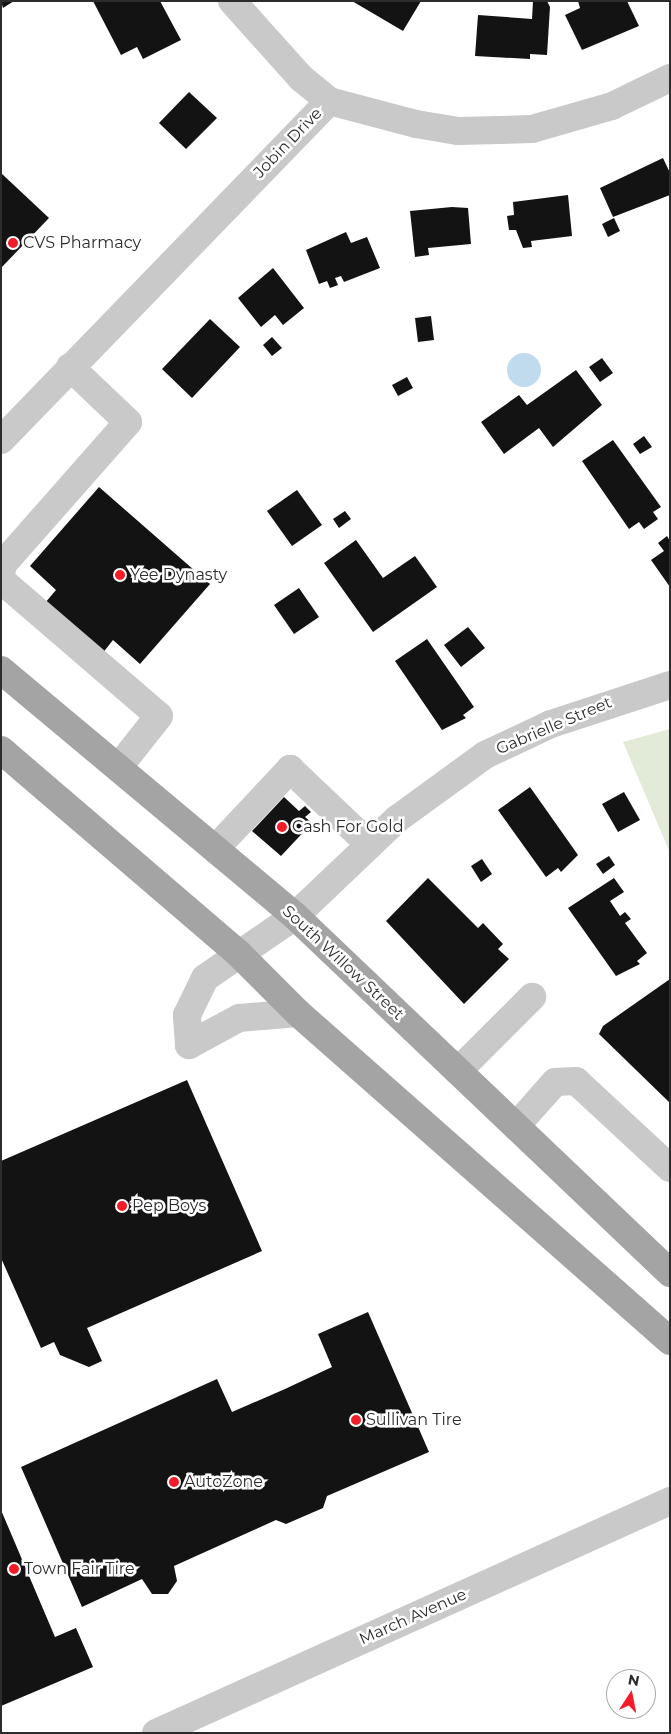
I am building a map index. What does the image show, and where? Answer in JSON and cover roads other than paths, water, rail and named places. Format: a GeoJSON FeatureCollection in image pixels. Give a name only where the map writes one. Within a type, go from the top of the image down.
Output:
{"type":"FeatureCollection","features":[{"type":"Feature","properties":{"kind":"main road","name":"South Willow Street"},"geometry":{"type":"LineString","coordinates":[[1,670],[295,916],[670,1273]]}},
{"type":"Feature","properties":{"kind":"main road"},"geometry":{"type":"LineString","coordinates":[[1,750],[239,954],[298,1013],[670,1341]]}},
{"type":"Feature","properties":{"kind":"street"},"geometry":{"type":"LineString","coordinates":[[232,1],[302,78],[329,101]]}},
{"type":"Feature","properties":{"kind":"street","name":"Jobin Drive"},"geometry":{"type":"LineString","coordinates":[[1,440],[329,101],[416,124],[495,132],[569,120],[670,78]]}},
{"type":"Feature","properties":{"kind":"street"},"geometry":{"type":"LineString","coordinates":[[1,575],[3,564],[128,422],[70,367]]}},
{"type":"Feature","properties":{"kind":"street"},"geometry":{"type":"LineString","coordinates":[[1,580],[159,716],[118,768]]}},
{"type":"Feature","properties":{"kind":"street","name":"Gabrielle Street"},"geometry":{"type":"LineString","coordinates":[[298,1013],[239,1018],[189,1045],[187,1015],[205,978],[295,916],[397,819],[485,756],[551,724],[670,685]]}},
{"type":"Feature","properties":{"kind":"street"},"geometry":{"type":"LineString","coordinates":[[215,849],[290,769],[370,845]]}},
{"type":"Feature","properties":{"kind":"street"},"geometry":{"type":"LineString","coordinates":[[458,1071],[532,997]]}},
{"type":"Feature","properties":{"kind":"street"},"geometry":{"type":"LineString","coordinates":[[516,1126],[555,1082],[576,1081],[670,1168]]}},
{"type":"Feature","properties":{"kind":"street","name":"March Avenue"},"geometry":{"type":"LineString","coordinates":[[156,1733],[670,1501]]}},
{"type":"Feature","properties":{"kind":"water"},"geometry":{"type":"Polygon","coordinates":[[[524,353],[531,354],[536,358],[540,363],[540,377],[536,382],[531,386],[524,387],[517,386],[512,382],[508,377],[507,370],[508,363],[512,358],[517,354],[524,353]]]}},
{"type":"Feature","properties":{"kind":"place","name":"CVS Pharmacy"},"geometry":{"type":"Point","coordinates":[13,243]}},
{"type":"Feature","properties":{"kind":"place","name":"Yee Dynasty"},"geometry":{"type":"Point","coordinates":[120,575]}},
{"type":"Feature","properties":{"kind":"place","name":"Cash For Gold"},"geometry":{"type":"Point","coordinates":[282,827]}},
{"type":"Feature","properties":{"kind":"place","name":"Pep Boys"},"geometry":{"type":"Point","coordinates":[122,1206]}},
{"type":"Feature","properties":{"kind":"place","name":"Sullivan Tire"},"geometry":{"type":"Point","coordinates":[356,1420]}},
{"type":"Feature","properties":{"kind":"place","name":"AutoZone"},"geometry":{"type":"Point","coordinates":[174,1482]}},
{"type":"Feature","properties":{"kind":"place","name":"Town Fair Tire"},"geometry":{"type":"Point","coordinates":[14,1569]}}]}
